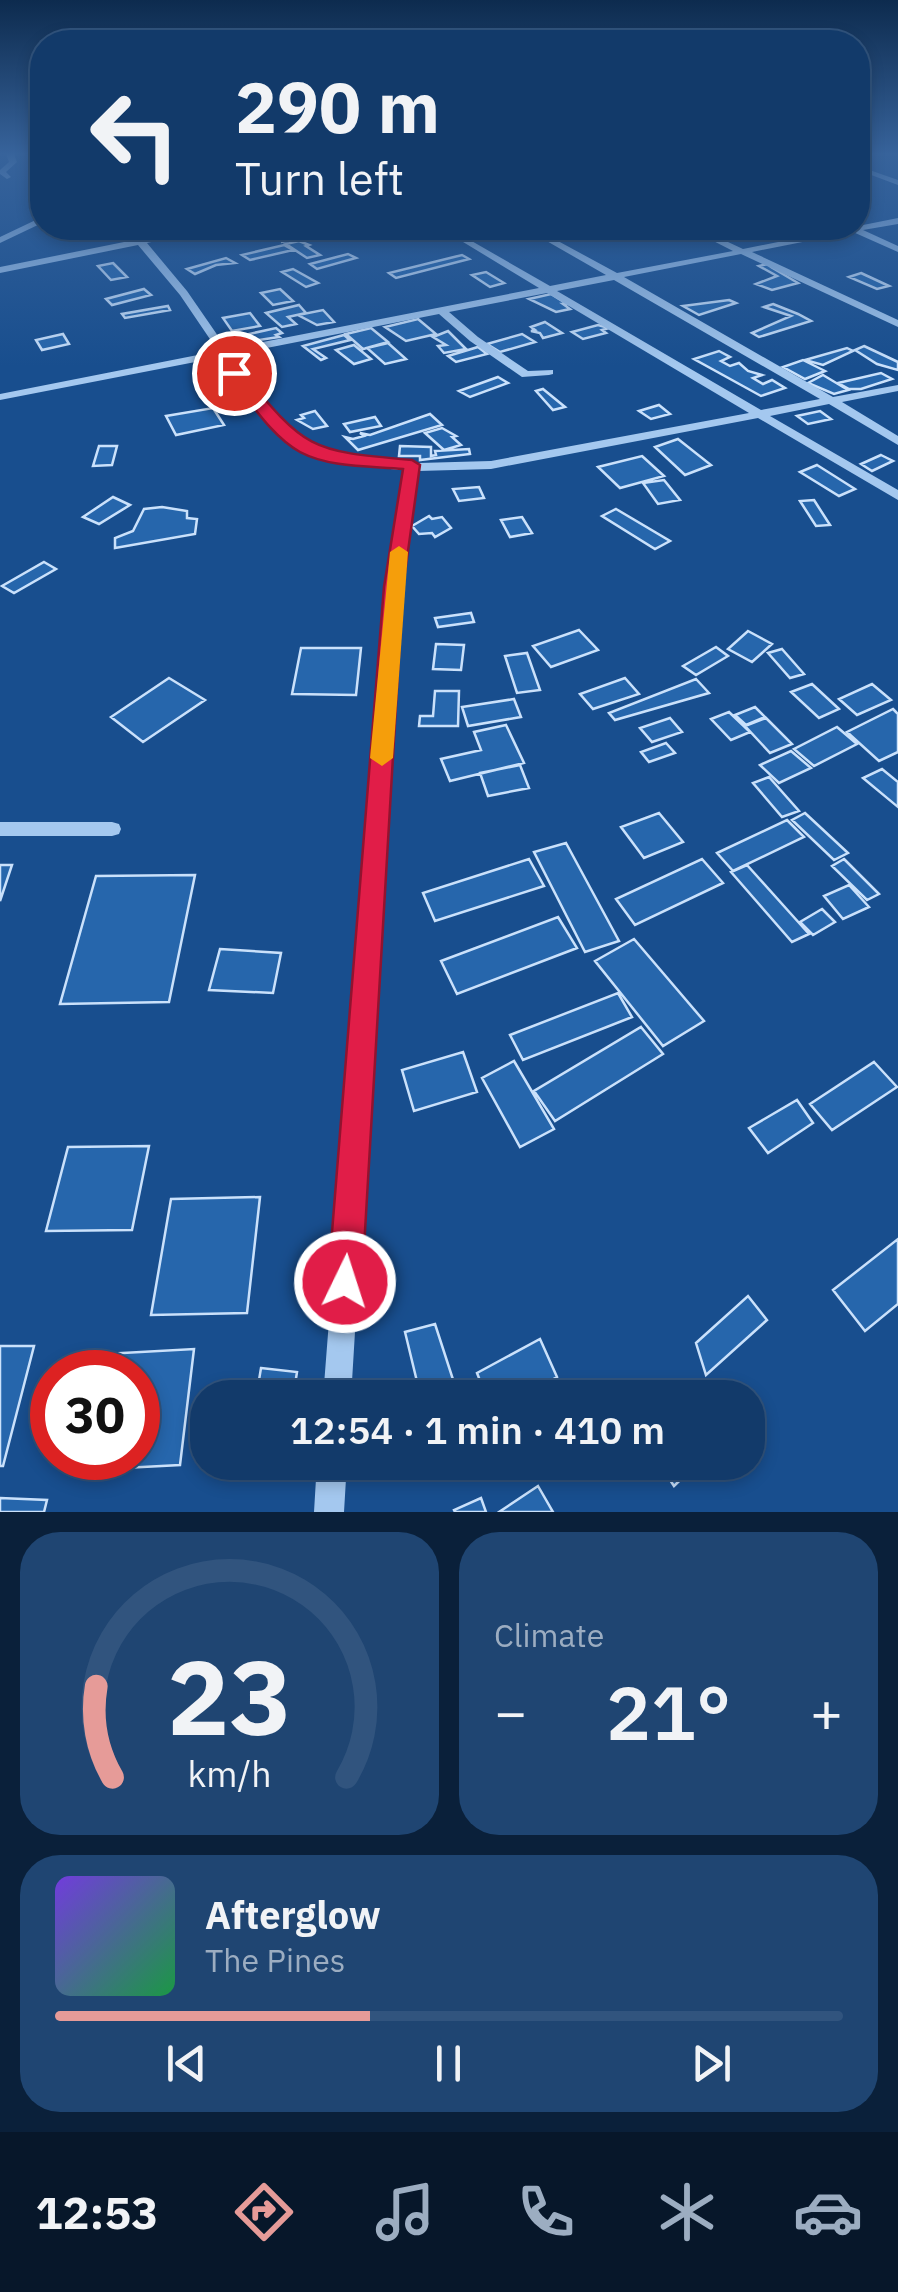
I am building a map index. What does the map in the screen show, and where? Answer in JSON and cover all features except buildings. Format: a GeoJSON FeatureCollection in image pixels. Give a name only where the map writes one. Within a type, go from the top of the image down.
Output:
{"type":"FeatureCollection","features":[{"type":"Feature","properties":{"kind":"street"},"geometry":{"type":"LineString","coordinates":[[0,240],[30,226]]}},
{"type":"Feature","properties":{"kind":"street"},"geometry":{"type":"LineString","coordinates":[[870,237],[898,249]]}},
{"type":"Feature","properties":{"kind":"street"},"geometry":{"type":"LineString","coordinates":[[0,270],[145,240]]}},
{"type":"Feature","properties":{"kind":"street"},"geometry":{"type":"LineString","coordinates":[[464,240],[898,496]]}},
{"type":"Feature","properties":{"kind":"street"},"geometry":{"type":"LineString","coordinates":[[549,240],[720,334],[898,441]]}},
{"type":"Feature","properties":{"kind":"street"},"geometry":{"type":"LineString","coordinates":[[721,240],[898,324]]}},
{"type":"Feature","properties":{"kind":"street"},"geometry":{"type":"LineString","coordinates":[[0,397],[796,240]]}},
{"type":"Feature","properties":{"kind":"street"},"geometry":{"type":"LineString","coordinates":[[140,241],[204,322],[272,420],[307,449],[344,459],[412,465],[491,465],[898,388]]}},
{"type":"Feature","properties":{"kind":"street"},"geometry":{"type":"LineString","coordinates":[[439,309],[526,374],[549,372]]}},
{"type":"Feature","properties":{"kind":"street"},"geometry":{"type":"LineString","coordinates":[[338,1380],[394,587],[412,465]]}},
{"type":"Feature","properties":{"kind":"street"},"geometry":{"type":"LineString","coordinates":[[0,829],[112,829]]}},
{"type":"Feature","properties":{"kind":"street"},"geometry":{"type":"LineString","coordinates":[[329,1512],[331,1480]]}},
{"type":"Feature","properties":{"kind":"slow traffic"},"geometry":{"type":"LineString","coordinates":[[382,758],[399,552]]}},
{"type":"Feature","properties":{"kind":"route"},"geometry":{"type":"LineString","coordinates":[[234,373],[282,430],[307,449],[344,459],[412,465],[394,587],[345,1282]]}}]}
